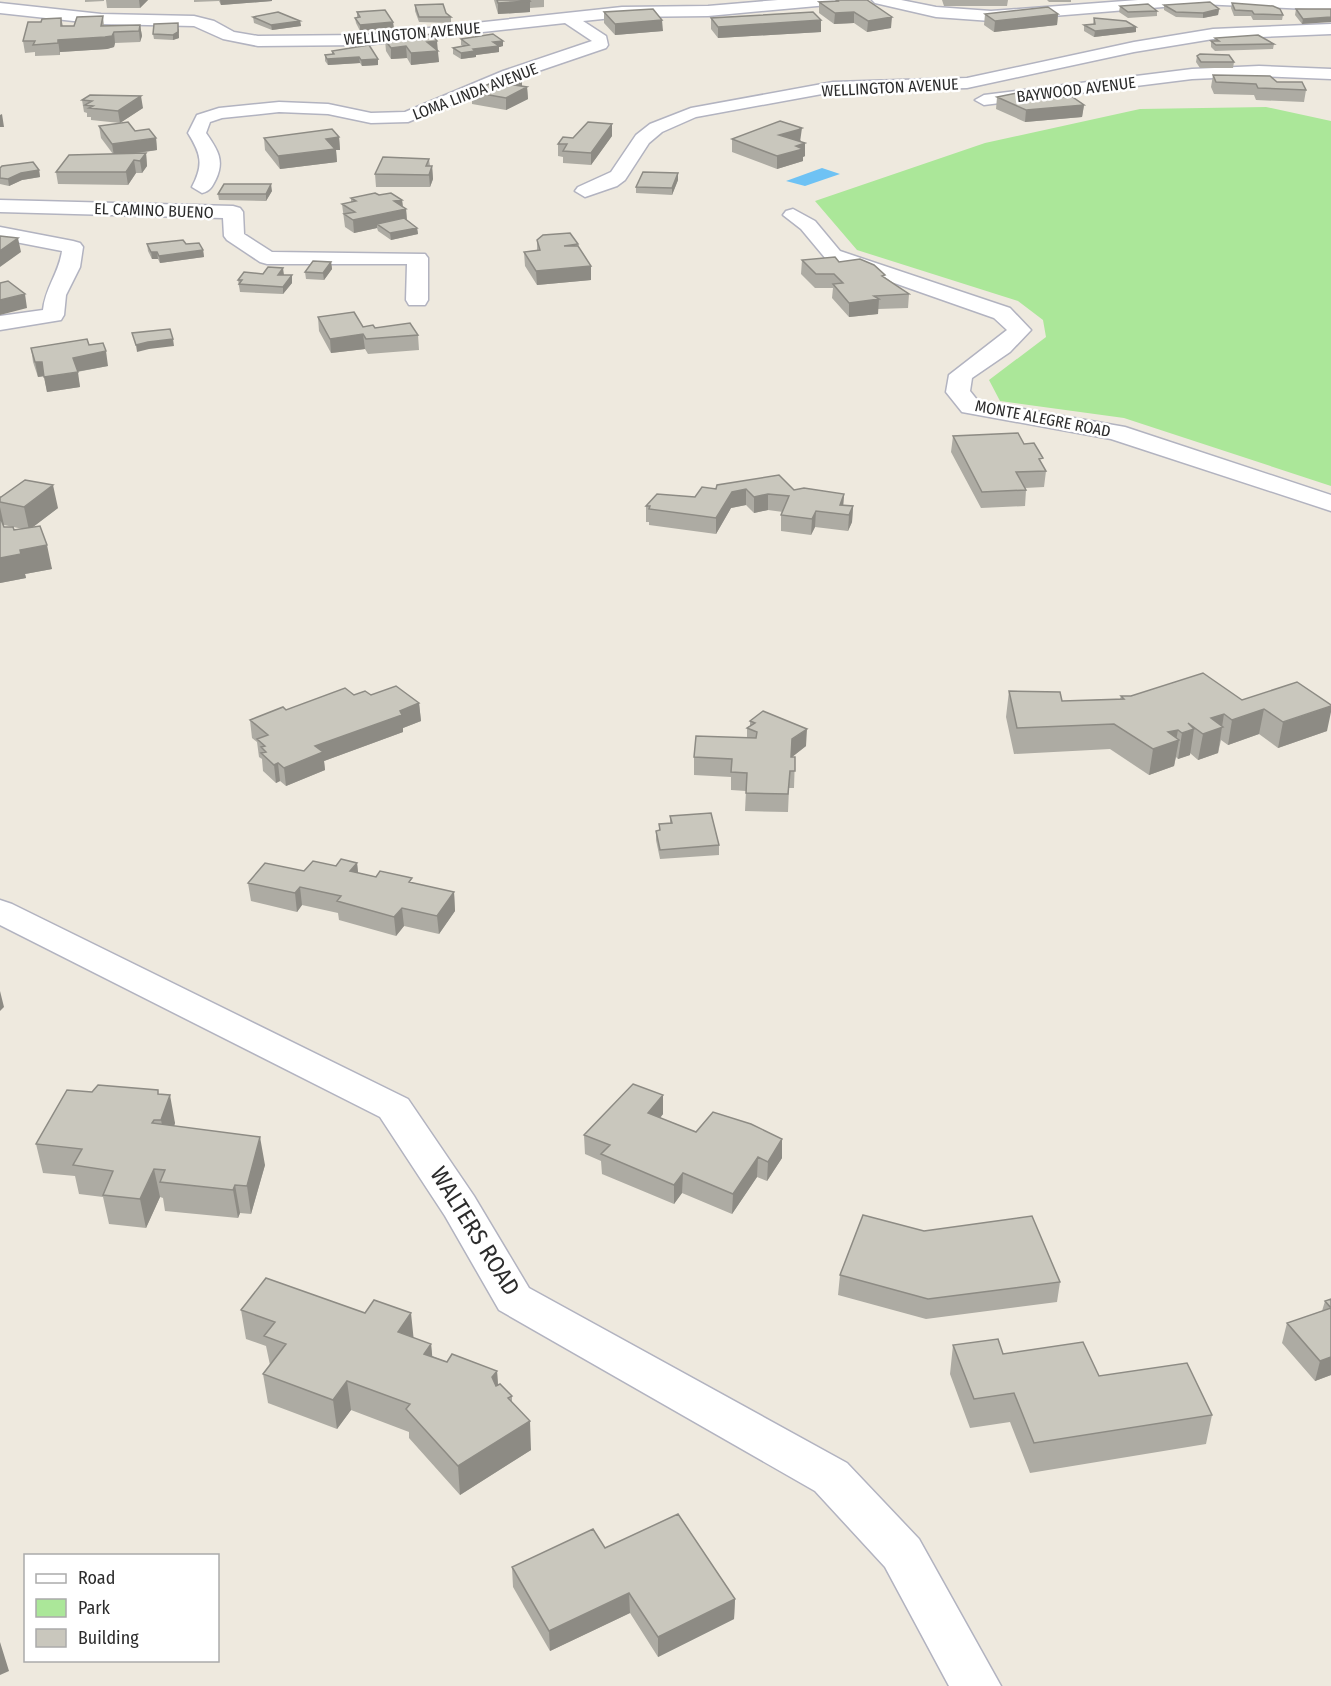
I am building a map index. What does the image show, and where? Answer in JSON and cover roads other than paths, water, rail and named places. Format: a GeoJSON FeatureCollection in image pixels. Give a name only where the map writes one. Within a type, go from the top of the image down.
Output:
{"type":"FeatureCollection","features":[{"type":"Feature","properties":{"kind":"street"},"geometry":{"type":"LineString","coordinates":[[177,20],[180,0]]}},
{"type":"Feature","properties":{"kind":"street"},"geometry":{"type":"LineString","coordinates":[[578,0],[659,11]]}},
{"type":"Feature","properties":{"kind":"street","name":"WELLINGTON AVENUE"},"geometry":{"type":"LineString","coordinates":[[0,8],[101,19],[177,20],[208,24],[229,36],[258,41],[364,40],[567,18],[659,11],[708,11],[828,0]]}},
{"type":"Feature","properties":{"kind":"street"},"geometry":{"type":"LineString","coordinates":[[880,0],[936,12],[991,16],[1199,0],[1331,5]]}},
{"type":"Feature","properties":{"kind":"street","name":"LOMA LINDA AVENUE"},"geometry":{"type":"LineString","coordinates":[[202,187],[213,167],[213,158],[197,132],[202,119],[219,112],[279,107],[328,110],[371,118],[408,117],[509,75],[600,45],[600,39],[592,32],[567,18]]}},
{"type":"Feature","properties":{"kind":"street","name":"WELLINGTON AVENUE"},"geometry":{"type":"LineString","coordinates":[[585,191],[610,182],[618,176],[642,139],[656,128],[678,117],[832,87],[879,84],[925,86],[967,82],[1134,47],[1214,34],[1307,32],[1331,28]]}},
{"type":"Feature","properties":{"kind":"street","name":"BAYWOOD AVENUE"},"geometry":{"type":"LineString","coordinates":[[678,117],[707,121],[779,106],[860,96],[1001,99],[1069,88],[1203,73],[1259,71],[1331,74]]}},
{"type":"Feature","properties":{"kind":"street","name":"EL CAMINO BUENO"},"geometry":{"type":"LineString","coordinates":[[0,206],[233,212],[234,236],[267,258],[418,258],[417,300]]}},
{"type":"Feature","properties":{"kind":"street","name":"MONTE ALEGRE ROAD"},"geometry":{"type":"LineString","coordinates":[[793,215],[808,225],[833,255],[1002,313],[1020,330],[1002,347],[961,375],[958,392],[970,407],[1116,432],[1331,503]]}},
{"type":"Feature","properties":{"kind":"street"},"geometry":{"type":"LineString","coordinates":[[0,233],[73,247],[70,267],[55,295],[53,315],[0,324]]}},
{"type":"Feature","properties":{"kind":"street","name":"WALTERS ROAD"},"geometry":{"type":"LineString","coordinates":[[0,910],[394,1108],[460,1206],[514,1299],[831,1477],[902,1553],[976,1686]]}},
{"type":"Feature","properties":{"kind":"water"},"geometry":{"type":"Polygon","coordinates":[[[822,168],[840,174],[805,186],[786,181],[822,168]]]}}]}
